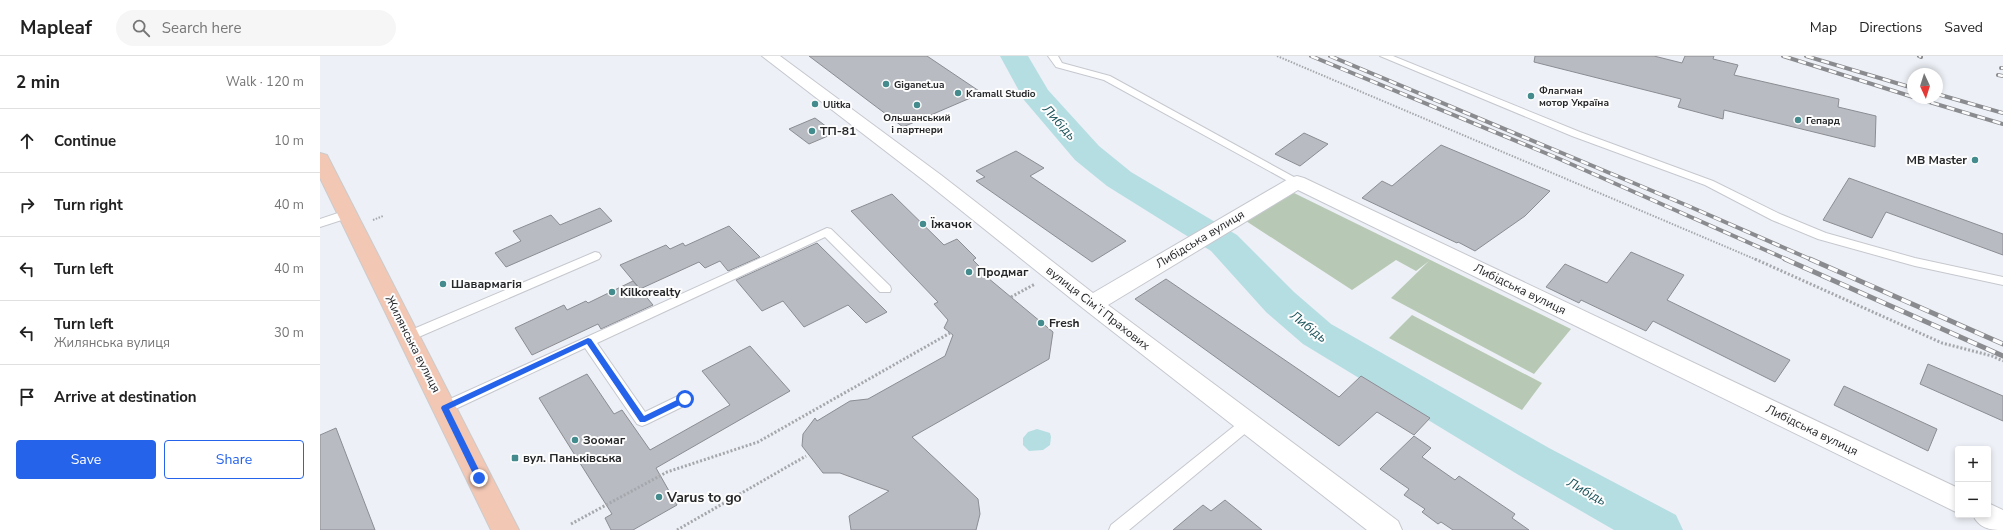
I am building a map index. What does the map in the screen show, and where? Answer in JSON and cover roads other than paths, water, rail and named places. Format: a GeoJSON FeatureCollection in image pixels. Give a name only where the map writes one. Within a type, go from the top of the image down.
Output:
{"type":"FeatureCollection","features":[{"type":"Feature","properties":{"kind":"main road","name":"Жилянська вулиця"},"geometry":{"type":"LineString","coordinates":[[320,159],[505,530]]}},
{"type":"Feature","properties":{"kind":"street","name":"вулиця Сімʼї Прахових"},"geometry":{"type":"LineString","coordinates":[[770,56],[934,179],[1092,304],[1388,530]]}},
{"type":"Feature","properties":{"kind":"street","name":"Либідська вулиця"},"geometry":{"type":"LineString","coordinates":[[1092,304],[1297,182],[1955,500]]}},
{"type":"Feature","properties":{"kind":"street"},"geometry":{"type":"LineString","coordinates":[[1991,517],[2003,523]]}},
{"type":"Feature","properties":{"kind":"lane"},"geometry":{"type":"LineString","coordinates":[[1053,56],[1059,65],[1107,78],[1297,182]]}},
{"type":"Feature","properties":{"kind":"lane"},"geometry":{"type":"LineString","coordinates":[[1385,56],[1576,134],[1709,183],[1776,217],[1822,236],[1908,260],[2003,281]]}},
{"type":"Feature","properties":{"kind":"lane"},"geometry":{"type":"LineString","coordinates":[[320,223],[347,214]]}},
{"type":"Feature","properties":{"kind":"lane"},"geometry":{"type":"LineString","coordinates":[[444,408],[588,340],[827,232],[886,289]]}},
{"type":"Feature","properties":{"kind":"lane"},"geometry":{"type":"LineString","coordinates":[[409,336],[595,256]]}},
{"type":"Feature","properties":{"kind":"lane"},"geometry":{"type":"LineString","coordinates":[[588,340],[642,420],[685,399]]}},
{"type":"Feature","properties":{"kind":"lane"},"geometry":{"type":"LineString","coordinates":[[1117,530],[1248,423]]}},
{"type":"Feature","properties":{"kind":"water"},"geometry":{"type":"Polygon","coordinates":[[[1037,429],[1050,433],[1050,445],[1043,450],[1029,451],[1023,445],[1023,438],[1028,432],[1037,429]]]}},
{"type":"Feature","properties":{"kind":"waterway","name":"Либідь"},"geometry":{"type":"LineString","coordinates":[[1014,56],[1035,94],[1087,153],[1119,179],[1224,243],[1280,302],[1317,334],[1533,461],[1658,530]]}},
{"type":"Feature","properties":{"kind":"railway"},"geometry":{"type":"LineString","coordinates":[[1311,56],[1555,157],[1788,260]]}},
{"type":"Feature","properties":{"kind":"railway"},"geometry":{"type":"LineString","coordinates":[[1330,56],[1686,205],[1812,260]]}},
{"type":"Feature","properties":{"kind":"railway"},"geometry":{"type":"LineString","coordinates":[[1783,56],[1907,95]]}},
{"type":"Feature","properties":{"kind":"railway"},"geometry":{"type":"LineString","coordinates":[[1806,56],[1907,86]]}},
{"type":"Feature","properties":{"kind":"railway"},"geometry":{"type":"LineString","coordinates":[[1998,75],[2003,76]]}},
{"type":"Feature","properties":{"kind":"railway"},"geometry":{"type":"LineString","coordinates":[[1943,96],[2003,113]]}},
{"type":"Feature","properties":{"kind":"railway"},"geometry":{"type":"LineString","coordinates":[[1936,104],[2003,124]]}},
{"type":"Feature","properties":{"kind":"railway"},"geometry":{"type":"LineString","coordinates":[[1785,259],[2003,356]]}},
{"type":"Feature","properties":{"kind":"railway"},"geometry":{"type":"LineString","coordinates":[[1810,259],[2003,344]]}},
{"type":"Feature","properties":{"kind":"place","name":"Giganet.ua"},"geometry":{"type":"Point","coordinates":[886,84]}},
{"type":"Feature","properties":{"kind":"place","name":"Kramall Studio"},"geometry":{"type":"Point","coordinates":[958,93]}},
{"type":"Feature","properties":{"kind":"place","name":"Флагман мотор Україна"},"geometry":{"type":"Point","coordinates":[1531,96]}},
{"type":"Feature","properties":{"kind":"place","name":"Ulitka"},"geometry":{"type":"Point","coordinates":[815,104]}},
{"type":"Feature","properties":{"kind":"place","name":"Ольшанський і партнери"},"geometry":{"type":"Point","coordinates":[917,105]}},
{"type":"Feature","properties":{"kind":"place","name":"Гепард"},"geometry":{"type":"Point","coordinates":[1798,120]}},
{"type":"Feature","properties":{"kind":"place","name":"ТП-81"},"geometry":{"type":"Point","coordinates":[812,131]}},
{"type":"Feature","properties":{"kind":"place","name":"MB Master"},"geometry":{"type":"Point","coordinates":[1975,160]}},
{"type":"Feature","properties":{"kind":"place","name":"Їжачок"},"geometry":{"type":"Point","coordinates":[923,224]}},
{"type":"Feature","properties":{"kind":"place","name":"Продмаг"},"geometry":{"type":"Point","coordinates":[969,272]}},
{"type":"Feature","properties":{"kind":"place","name":"Шавармагія"},"geometry":{"type":"Point","coordinates":[443,284]}},
{"type":"Feature","properties":{"kind":"place","name":"Kilkorealty"},"geometry":{"type":"Point","coordinates":[612,292]}},
{"type":"Feature","properties":{"kind":"place","name":"Fresh"},"geometry":{"type":"Point","coordinates":[1041,323]}},
{"type":"Feature","properties":{"kind":"place","name":"Зоомаг"},"geometry":{"type":"Point","coordinates":[575,440]}},
{"type":"Feature","properties":{"kind":"place","name":"вул. Паньківська"},"geometry":{"type":"Point","coordinates":[515,458]}},
{"type":"Feature","properties":{"kind":"place","name":"Varus to go"},"geometry":{"type":"Point","coordinates":[659,497]}}]}
